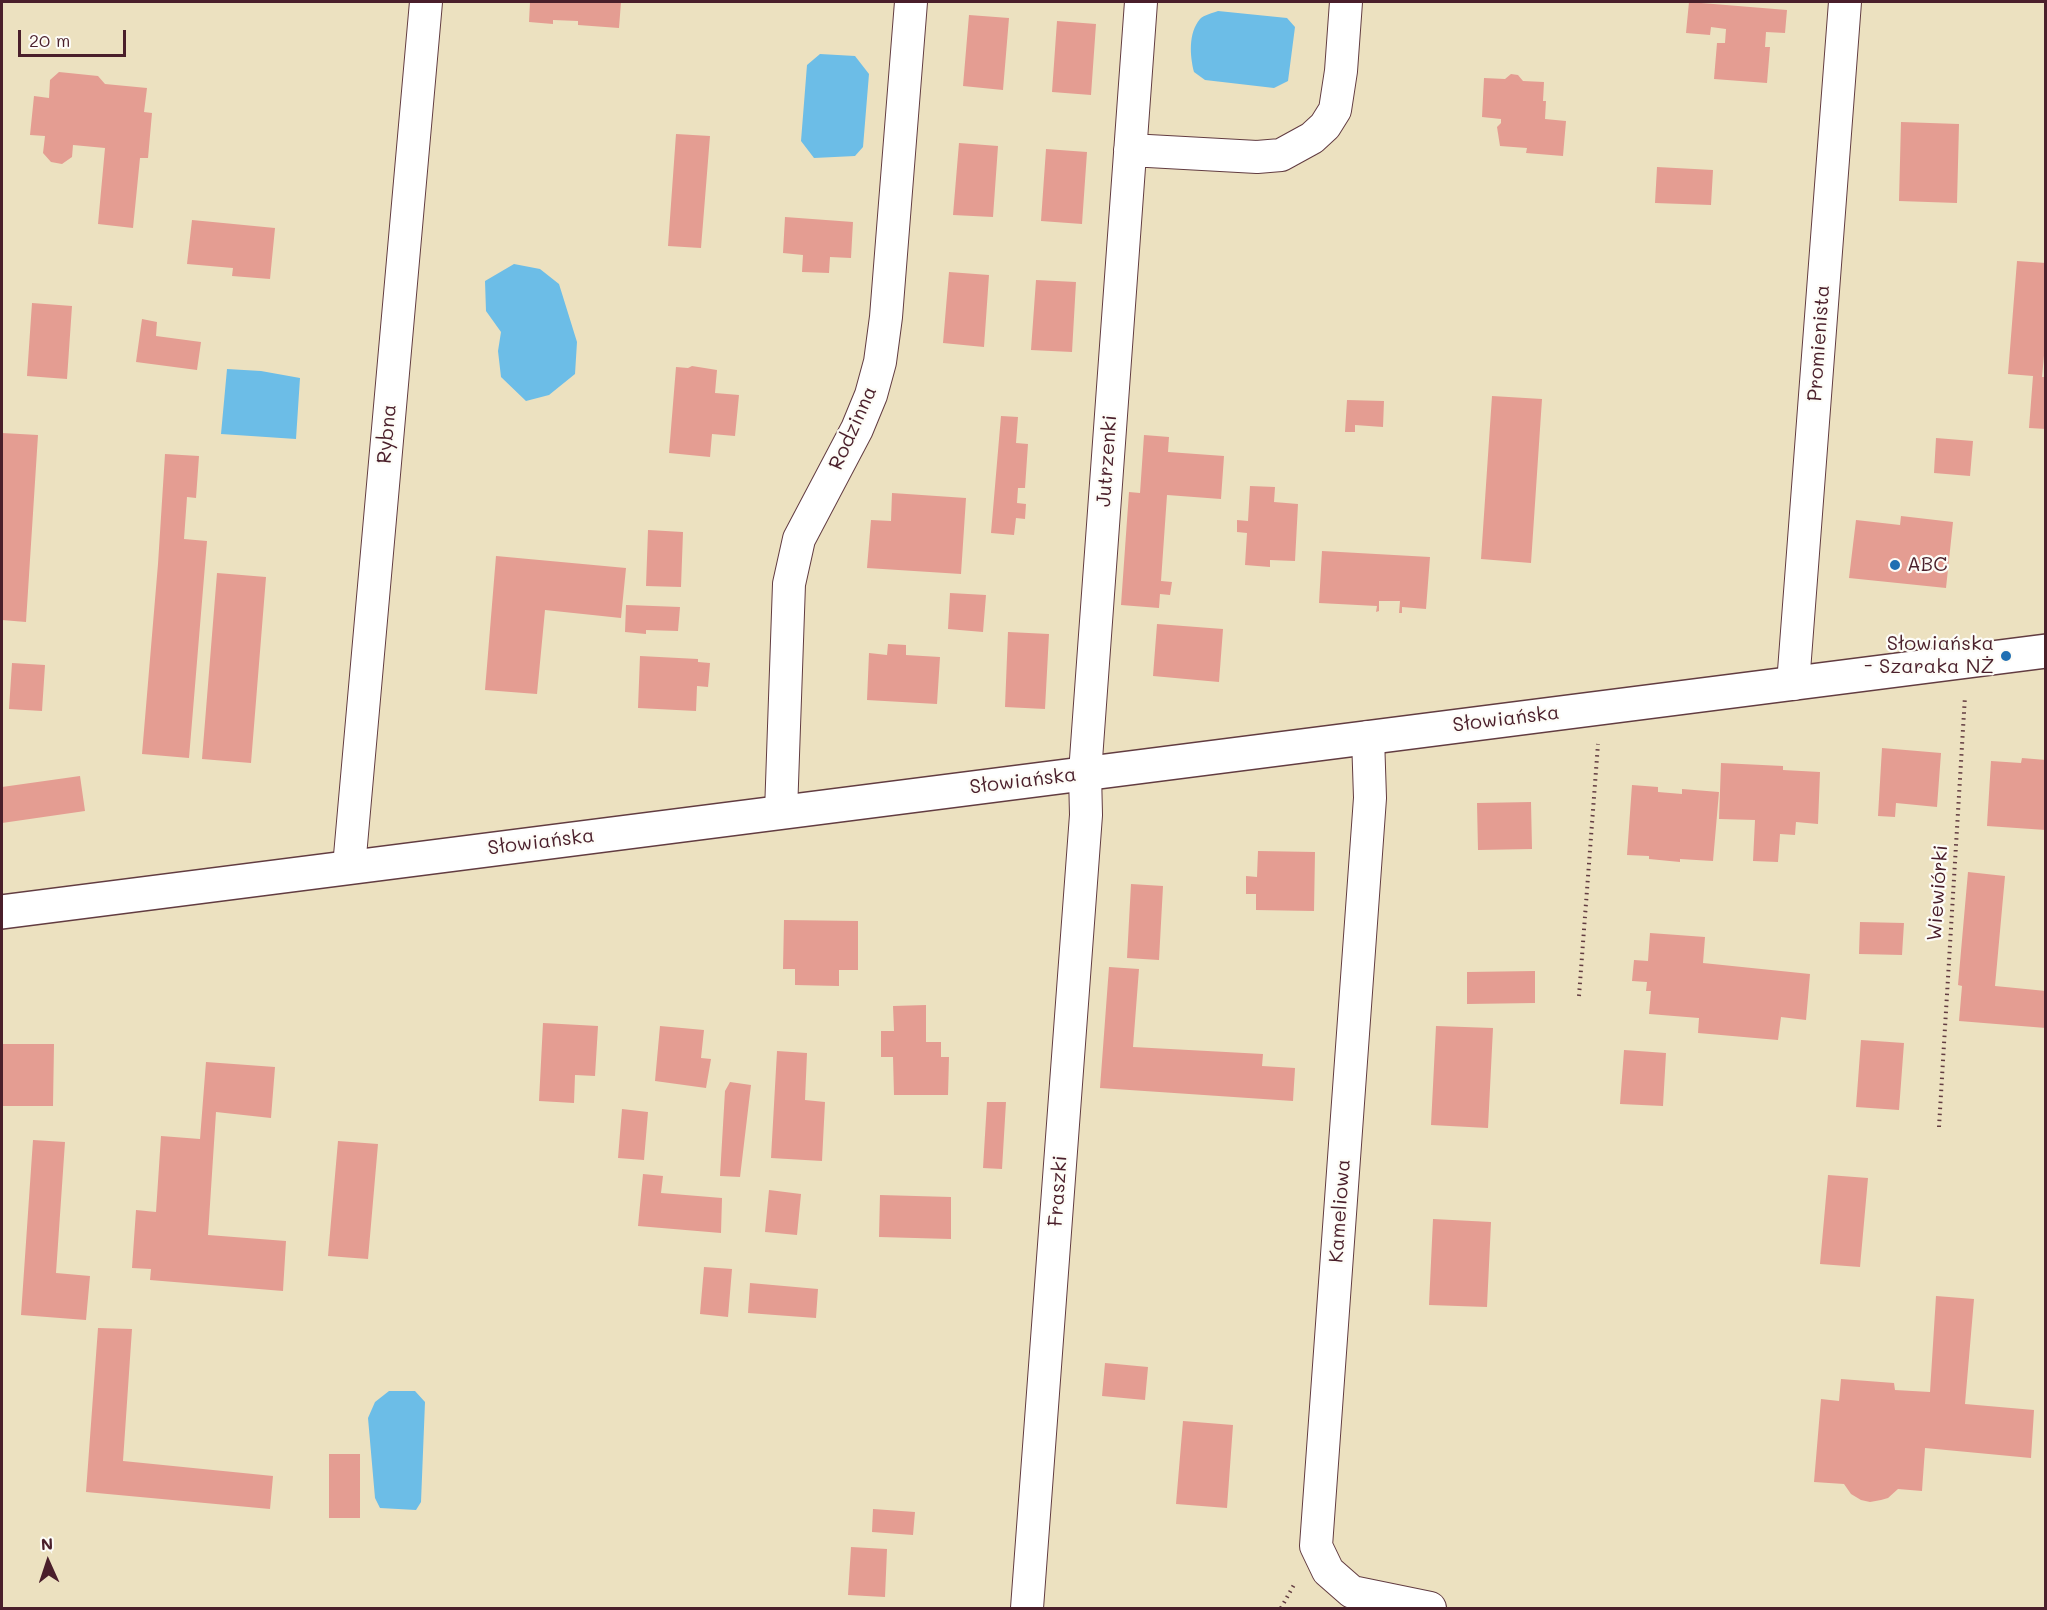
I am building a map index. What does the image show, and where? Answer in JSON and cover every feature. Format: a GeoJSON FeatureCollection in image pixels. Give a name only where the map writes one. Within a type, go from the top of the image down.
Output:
{"type":"FeatureCollection","features":[{"type":"Feature","properties":{"kind":"street","name":"Rybna"},"geometry":{"type":"LineString","coordinates":[[349,867],[426,2]]}},
{"type":"Feature","properties":{"kind":"street","name":"Rodzinna"},"geometry":{"type":"LineString","coordinates":[[781,812],[789,584],[799,539],[857,429],[871,395],[880,362],[886,317],[911,2]]}},
{"type":"Feature","properties":{"kind":"street","name":"Jutrzenki"},"geometry":{"type":"LineString","coordinates":[[1085,773],[1141,2]]}},
{"type":"Feature","properties":{"kind":"street"},"geometry":{"type":"LineString","coordinates":[[1130,150],[1257,157],[1281,155],[1312,138],[1325,126],[1335,110],[1341,71],[1346,2]]}},
{"type":"Feature","properties":{"kind":"street","name":"Promienista"},"geometry":{"type":"LineString","coordinates":[[1793,684],[1845,2]]}},
{"type":"Feature","properties":{"kind":"street","name":"Słowiańska"},"geometry":{"type":"LineString","coordinates":[[2,912],[2046,651]]}},
{"type":"Feature","properties":{"kind":"street","name":"Kameliowa"},"geometry":{"type":"LineString","coordinates":[[1368,737],[1370,798],[1316,1546],[1328,1571],[1353,1592],[1430,1608]]}},
{"type":"Feature","properties":{"kind":"street","name":"Fraszki"},"geometry":{"type":"LineString","coordinates":[[1027,1608],[1086,815],[1085,773]]}},
{"type":"Feature","properties":{"kind":"path","name":"Wiewiórki"},"geometry":{"type":"LineString","coordinates":[[1939,1127],[1968,661]]}},
{"type":"Feature","properties":{"kind":"path"},"geometry":{"type":"LineString","coordinates":[[1579,996],[1601,707]]}},
{"type":"Feature","properties":{"kind":"water"},"geometry":{"type":"Polygon","coordinates":[[[1218,11],[1287,18],[1295,27],[1288,81],[1274,88],[1205,80],[1194,72],[1191,52],[1193,31],[1200,19],[1218,11]]]}},
{"type":"Feature","properties":{"kind":"water"},"geometry":{"type":"Polygon","coordinates":[[[820,54],[855,56],[869,74],[863,147],[855,156],[814,158],[801,141],[807,65],[820,54]]]}},
{"type":"Feature","properties":{"kind":"water"},"geometry":{"type":"Polygon","coordinates":[[[514,264],[540,269],[559,284],[577,342],[575,374],[549,395],[526,401],[501,377],[498,351],[501,332],[486,311],[485,281],[514,264]]]}},
{"type":"Feature","properties":{"kind":"water"},"geometry":{"type":"Polygon","coordinates":[[[227,369],[261,371],[300,378],[296,439],[221,434],[227,369]]]}},
{"type":"Feature","properties":{"kind":"water"},"geometry":{"type":"Polygon","coordinates":[[[389,1391],[415,1391],[425,1402],[421,1502],[416,1510],[380,1508],[375,1498],[368,1418],[375,1402],[389,1391]]]}},
{"type":"Feature","properties":{"kind":"building"},"geometry":{"type":"Polygon","coordinates":[[[530,2],[621,2],[619,28],[578,25],[578,21],[553,20],[553,24],[529,22],[530,2]]]}},
{"type":"Feature","properties":{"kind":"building"},"geometry":{"type":"Polygon","coordinates":[[[1689,2],[1787,10],[1785,33],[1766,32],[1765,47],[1770,47],[1767,83],[1714,79],[1717,43],[1725,43],[1726,29],[1711,27],[1710,35],[1686,33],[1689,2]]]}},
{"type":"Feature","properties":{"kind":"building"},"geometry":{"type":"Polygon","coordinates":[[[969,15],[1009,18],[1003,90],[963,86],[969,15]]]}},
{"type":"Feature","properties":{"kind":"building"},"geometry":{"type":"Polygon","coordinates":[[[1057,21],[1096,24],[1091,95],[1052,92],[1057,21]]]}},
{"type":"Feature","properties":{"kind":"building"},"geometry":{"type":"Polygon","coordinates":[[[59,72],[98,76],[105,84],[147,88],[144,112],[152,113],[148,158],[140,158],[133,228],[98,224],[105,148],[73,145],[72,157],[62,164],[51,162],[43,153],[45,136],[30,135],[34,96],[49,98],[50,80],[59,72]]]}},
{"type":"Feature","properties":{"kind":"building"},"geometry":{"type":"Polygon","coordinates":[[[1511,74],[1518,75],[1523,81],[1544,82],[1545,119],[1566,121],[1563,156],[1526,153],[1527,148],[1500,146],[1497,127],[1501,119],[1482,117],[1484,78],[1505,79],[1511,74]]]}},
{"type":"Feature","properties":{"kind":"building"},"geometry":{"type":"Polygon","coordinates":[[[1901,122],[1959,124],[1957,203],[1899,201],[1901,122]]]}},
{"type":"Feature","properties":{"kind":"building"},"geometry":{"type":"Polygon","coordinates":[[[676,134],[710,136],[701,248],[668,246],[676,134]]]}},
{"type":"Feature","properties":{"kind":"building"},"geometry":{"type":"Polygon","coordinates":[[[959,143],[998,146],[993,217],[953,215],[959,143]]]}},
{"type":"Feature","properties":{"kind":"building"},"geometry":{"type":"Polygon","coordinates":[[[1046,149],[1087,152],[1082,224],[1041,221],[1046,149]]]}},
{"type":"Feature","properties":{"kind":"building"},"geometry":{"type":"Polygon","coordinates":[[[1657,167],[1713,170],[1711,205],[1655,203],[1657,167]]]}},
{"type":"Feature","properties":{"kind":"building"},"geometry":{"type":"Polygon","coordinates":[[[785,217],[853,222],[851,258],[830,257],[829,273],[802,272],[803,255],[783,253],[785,217]]]}},
{"type":"Feature","properties":{"kind":"building"},"geometry":{"type":"Polygon","coordinates":[[[192,220],[275,228],[270,279],[232,276],[233,268],[187,264],[192,220]]]}},
{"type":"Feature","properties":{"kind":"building"},"geometry":{"type":"Polygon","coordinates":[[[2017,261],[2046,263],[2046,334],[2042,377],[2046,377],[2046,429],[2029,428],[2033,376],[2008,374],[2017,261]]]}},
{"type":"Feature","properties":{"kind":"building"},"geometry":{"type":"Polygon","coordinates":[[[949,272],[989,275],[984,347],[943,343],[949,272]]]}},
{"type":"Feature","properties":{"kind":"building"},"geometry":{"type":"Polygon","coordinates":[[[1036,280],[1076,282],[1072,352],[1031,350],[1036,280]]]}},
{"type":"Feature","properties":{"kind":"building"},"geometry":{"type":"Polygon","coordinates":[[[32,303],[72,306],[67,379],[27,376],[32,303]]]}},
{"type":"Feature","properties":{"kind":"building"},"geometry":{"type":"Polygon","coordinates":[[[142,319],[157,322],[156,336],[201,342],[197,370],[136,362],[142,319]]]}},
{"type":"Feature","properties":{"kind":"building"},"geometry":{"type":"Polygon","coordinates":[[[692,366],[717,370],[715,393],[739,395],[735,436],[712,434],[710,457],[669,453],[676,367],[692,366]]]}},
{"type":"Feature","properties":{"kind":"building"},"geometry":{"type":"Polygon","coordinates":[[[1492,396],[1542,399],[1531,563],[1481,559],[1492,396]]]}},
{"type":"Feature","properties":{"kind":"building"},"geometry":{"type":"Polygon","coordinates":[[[1347,400],[1384,401],[1383,427],[1355,425],[1355,432],[1345,432],[1347,400]]]}},
{"type":"Feature","properties":{"kind":"building"},"geometry":{"type":"Polygon","coordinates":[[[1001,416],[1018,417],[1016,443],[1028,444],[1025,488],[1018,488],[1017,503],[1026,504],[1025,519],[1016,518],[1014,535],[991,533],[1001,416]]]}},
{"type":"Feature","properties":{"kind":"building"},"geometry":{"type":"Polygon","coordinates":[[[2,433],[38,435],[26,622],[2,620],[2,433]]]}},
{"type":"Feature","properties":{"kind":"building"},"geometry":{"type":"Polygon","coordinates":[[[1144,435],[1169,437],[1168,452],[1224,456],[1221,499],[1167,495],[1161,581],[1172,582],[1170,595],[1160,594],[1159,608],[1121,605],[1129,492],[1140,493],[1144,435]]]}},
{"type":"Feature","properties":{"kind":"building"},"geometry":{"type":"Polygon","coordinates":[[[1936,438],[1973,441],[1970,476],[1934,473],[1936,438]]]}},
{"type":"Feature","properties":{"kind":"building"},"geometry":{"type":"Polygon","coordinates":[[[165,454],[199,456],[196,498],[187,497],[184,539],[207,541],[189,758],[142,754],[165,454]]]}},
{"type":"Feature","properties":{"kind":"building"},"geometry":{"type":"Polygon","coordinates":[[[1250,486],[1275,487],[1274,502],[1298,504],[1295,561],[1270,560],[1270,567],[1245,565],[1247,533],[1237,532],[1237,520],[1248,521],[1250,486]]]}},
{"type":"Feature","properties":{"kind":"building"},"geometry":{"type":"Polygon","coordinates":[[[892,493],[966,498],[961,574],[867,568],[871,520],[891,521],[892,493]]]}},
{"type":"Feature","properties":{"kind":"building"},"geometry":{"type":"Polygon","coordinates":[[[1901,516],[1953,522],[1946,588],[1849,578],[1856,520],[1900,525],[1901,516]]]}},
{"type":"Feature","properties":{"kind":"building"},"geometry":{"type":"Polygon","coordinates":[[[648,530],[683,532],[681,587],[646,586],[648,530]]]}},
{"type":"Feature","properties":{"kind":"building"},"geometry":{"type":"Polygon","coordinates":[[[1322,551],[1430,557],[1426,609],[1402,607],[1402,613],[1399,613],[1400,601],[1379,601],[1379,611],[1376,612],[1377,606],[1319,603],[1322,551]]]}},
{"type":"Feature","properties":{"kind":"building"},"geometry":{"type":"Polygon","coordinates":[[[496,556],[626,568],[621,618],[545,610],[537,694],[485,690],[496,556]]]}},
{"type":"Feature","properties":{"kind":"building"},"geometry":{"type":"Polygon","coordinates":[[[217,573],[266,577],[251,763],[202,759],[217,573]]]}},
{"type":"Feature","properties":{"kind":"building"},"geometry":{"type":"Polygon","coordinates":[[[950,593],[986,595],[983,632],[948,629],[950,593]]]}},
{"type":"Feature","properties":{"kind":"building"},"geometry":{"type":"Polygon","coordinates":[[[626,605],[680,607],[678,631],[646,630],[646,634],[625,632],[626,605]]]}},
{"type":"Feature","properties":{"kind":"building"},"geometry":{"type":"Polygon","coordinates":[[[1157,624],[1223,629],[1219,682],[1153,676],[1157,624]]]}},
{"type":"Feature","properties":{"kind":"building"},"geometry":{"type":"Polygon","coordinates":[[[1008,632],[1049,634],[1045,709],[1005,707],[1008,632]]]}},
{"type":"Feature","properties":{"kind":"building"},"geometry":{"type":"Polygon","coordinates":[[[888,644],[906,645],[906,655],[940,657],[937,704],[867,700],[869,653],[887,655],[888,644]]]}},
{"type":"Feature","properties":{"kind":"building"},"geometry":{"type":"Polygon","coordinates":[[[640,656],[698,659],[698,662],[710,663],[708,687],[697,686],[696,711],[638,708],[640,656]]]}},
{"type":"Feature","properties":{"kind":"building"},"geometry":{"type":"Polygon","coordinates":[[[12,663],[45,665],[42,711],[9,709],[12,663]]]}},
{"type":"Feature","properties":{"kind":"building"},"geometry":{"type":"Polygon","coordinates":[[[1882,748],[1941,753],[1937,807],[1896,803],[1895,817],[1878,816],[1882,748]]]}},
{"type":"Feature","properties":{"kind":"building"},"geometry":{"type":"Polygon","coordinates":[[[2022,758],[2046,760],[2046,830],[1987,826],[1991,761],[2021,763],[2022,758]]]}},
{"type":"Feature","properties":{"kind":"building"},"geometry":{"type":"Polygon","coordinates":[[[1721,763],[1783,766],[1783,770],[1820,772],[1818,824],[1796,822],[1795,835],[1780,834],[1778,862],[1753,861],[1755,820],[1719,819],[1721,763]]]}},
{"type":"Feature","properties":{"kind":"building"},"geometry":{"type":"Polygon","coordinates":[[[80,776],[85,811],[2,823],[2,787],[80,776]]]}},
{"type":"Feature","properties":{"kind":"building"},"geometry":{"type":"Polygon","coordinates":[[[1632,785],[1658,787],[1658,792],[1682,794],[1682,789],[1719,792],[1713,861],[1680,859],[1680,862],[1649,859],[1649,856],[1627,855],[1632,785]]]}},
{"type":"Feature","properties":{"kind":"building"},"geometry":{"type":"Polygon","coordinates":[[[1531,802],[1532,849],[1478,850],[1477,803],[1531,802]]]}},
{"type":"Feature","properties":{"kind":"building"},"geometry":{"type":"Polygon","coordinates":[[[1258,851],[1315,852],[1314,911],[1256,910],[1256,894],[1246,894],[1246,876],[1257,877],[1258,851]]]}},
{"type":"Feature","properties":{"kind":"building"},"geometry":{"type":"Polygon","coordinates":[[[1968,872],[2005,876],[1995,986],[2046,991],[2046,1028],[1959,1021],[1962,986],[1958,985],[1968,872]]]}},
{"type":"Feature","properties":{"kind":"building"},"geometry":{"type":"Polygon","coordinates":[[[1131,884],[1163,886],[1159,960],[1127,958],[1131,884]]]}},
{"type":"Feature","properties":{"kind":"building"},"geometry":{"type":"Polygon","coordinates":[[[784,920],[858,921],[858,970],[839,970],[839,986],[795,985],[795,969],[783,969],[784,920]]]}},
{"type":"Feature","properties":{"kind":"building"},"geometry":{"type":"Polygon","coordinates":[[[1860,922],[1904,923],[1902,955],[1859,954],[1860,922]]]}},
{"type":"Feature","properties":{"kind":"building"},"geometry":{"type":"Polygon","coordinates":[[[1650,933],[1705,937],[1703,963],[1810,974],[1806,1020],[1781,1017],[1778,1040],[1698,1033],[1699,1018],[1649,1014],[1651,991],[1646,991],[1647,982],[1632,981],[1634,960],[1648,961],[1650,933]]]}},
{"type":"Feature","properties":{"kind":"building"},"geometry":{"type":"Polygon","coordinates":[[[1109,967],[1139,969],[1133,1047],[1263,1054],[1262,1066],[1295,1068],[1293,1101],[1100,1088],[1109,967]]]}},
{"type":"Feature","properties":{"kind":"building"},"geometry":{"type":"Polygon","coordinates":[[[1535,971],[1535,1003],[1467,1004],[1467,972],[1535,971]]]}},
{"type":"Feature","properties":{"kind":"building"},"geometry":{"type":"Polygon","coordinates":[[[926,1005],[926,1042],[941,1042],[941,1057],[949,1057],[948,1095],[894,1095],[893,1057],[881,1057],[881,1031],[894,1031],[893,1006],[926,1005]]]}},
{"type":"Feature","properties":{"kind":"building"},"geometry":{"type":"Polygon","coordinates":[[[543,1023],[598,1026],[595,1076],[575,1075],[574,1103],[539,1101],[543,1023]]]}},
{"type":"Feature","properties":{"kind":"building"},"geometry":{"type":"Polygon","coordinates":[[[660,1026],[704,1030],[701,1058],[711,1059],[706,1088],[655,1081],[660,1026]]]}},
{"type":"Feature","properties":{"kind":"building"},"geometry":{"type":"Polygon","coordinates":[[[1436,1026],[1493,1028],[1488,1128],[1431,1125],[1436,1026]]]}},
{"type":"Feature","properties":{"kind":"building"},"geometry":{"type":"Polygon","coordinates":[[[1861,1040],[1904,1043],[1899,1110],[1856,1107],[1861,1040]]]}},
{"type":"Feature","properties":{"kind":"building"},"geometry":{"type":"Polygon","coordinates":[[[2,1044],[54,1044],[53,1106],[2,1106],[2,1044]]]}},
{"type":"Feature","properties":{"kind":"building"},"geometry":{"type":"Polygon","coordinates":[[[1624,1050],[1666,1053],[1663,1106],[1620,1104],[1624,1050]]]}},
{"type":"Feature","properties":{"kind":"building"},"geometry":{"type":"Polygon","coordinates":[[[777,1051],[807,1053],[805,1100],[825,1102],[822,1161],[771,1158],[777,1051]]]}},
{"type":"Feature","properties":{"kind":"building"},"geometry":{"type":"Polygon","coordinates":[[[206,1062],[275,1067],[271,1118],[216,1112],[208,1235],[286,1241],[283,1291],[150,1280],[151,1269],[132,1268],[136,1210],[156,1212],[161,1136],[200,1139],[206,1062]]]}},
{"type":"Feature","properties":{"kind":"building"},"geometry":{"type":"Polygon","coordinates":[[[730,1082],[751,1085],[740,1177],[720,1176],[725,1091],[730,1082]]]}},
{"type":"Feature","properties":{"kind":"building"},"geometry":{"type":"Polygon","coordinates":[[[987,1102],[1006,1102],[1002,1169],[983,1168],[987,1102]]]}},
{"type":"Feature","properties":{"kind":"building"},"geometry":{"type":"Polygon","coordinates":[[[622,1109],[648,1112],[644,1160],[618,1158],[622,1109]]]}},
{"type":"Feature","properties":{"kind":"building"},"geometry":{"type":"Polygon","coordinates":[[[33,1140],[65,1142],[56,1273],[90,1276],[86,1320],[21,1315],[33,1140]]]}},
{"type":"Feature","properties":{"kind":"building"},"geometry":{"type":"Polygon","coordinates":[[[338,1141],[378,1144],[368,1259],[328,1256],[338,1141]]]}},
{"type":"Feature","properties":{"kind":"building"},"geometry":{"type":"Polygon","coordinates":[[[643,1174],[663,1176],[661,1193],[722,1198],[721,1233],[638,1226],[643,1174]]]}},
{"type":"Feature","properties":{"kind":"building"},"geometry":{"type":"Polygon","coordinates":[[[1828,1175],[1868,1178],[1860,1267],[1820,1264],[1828,1175]]]}},
{"type":"Feature","properties":{"kind":"building"},"geometry":{"type":"Polygon","coordinates":[[[769,1190],[801,1194],[797,1235],[765,1232],[769,1190]]]}},
{"type":"Feature","properties":{"kind":"building"},"geometry":{"type":"Polygon","coordinates":[[[880,1195],[951,1197],[951,1239],[879,1237],[880,1195]]]}},
{"type":"Feature","properties":{"kind":"building"},"geometry":{"type":"Polygon","coordinates":[[[1433,1219],[1491,1222],[1487,1307],[1429,1305],[1433,1219]]]}},
{"type":"Feature","properties":{"kind":"building"},"geometry":{"type":"Polygon","coordinates":[[[704,1267],[732,1269],[728,1317],[700,1314],[704,1267]]]}},
{"type":"Feature","properties":{"kind":"building"},"geometry":{"type":"Polygon","coordinates":[[[750,1283],[818,1289],[816,1318],[748,1313],[750,1283]]]}},
{"type":"Feature","properties":{"kind":"building"},"geometry":{"type":"Polygon","coordinates":[[[1936,1296],[1974,1299],[1965,1404],[2034,1410],[2031,1458],[1925,1448],[1922,1491],[1898,1489],[1888,1498],[1870,1502],[1851,1494],[1844,1484],[1814,1482],[1821,1399],[1839,1401],[1841,1379],[1894,1383],[1895,1390],[1930,1392],[1936,1296]]]}},
{"type":"Feature","properties":{"kind":"building"},"geometry":{"type":"Polygon","coordinates":[[[98,1328],[132,1329],[123,1461],[273,1476],[270,1509],[86,1492],[98,1328]]]}},
{"type":"Feature","properties":{"kind":"building"},"geometry":{"type":"Polygon","coordinates":[[[1105,1363],[1148,1367],[1145,1400],[1102,1396],[1105,1363]]]}},
{"type":"Feature","properties":{"kind":"building"},"geometry":{"type":"Polygon","coordinates":[[[1183,1421],[1233,1425],[1227,1508],[1176,1504],[1183,1421]]]}},
{"type":"Feature","properties":{"kind":"building"},"geometry":{"type":"Polygon","coordinates":[[[329,1454],[360,1454],[360,1518],[329,1518],[329,1454]]]}},
{"type":"Feature","properties":{"kind":"building"},"geometry":{"type":"Polygon","coordinates":[[[873,1509],[915,1512],[913,1535],[872,1532],[873,1509]]]}},
{"type":"Feature","properties":{"kind":"building"},"geometry":{"type":"Polygon","coordinates":[[[851,1547],[887,1549],[885,1597],[848,1595],[851,1547]]]}},
{"type":"Feature","properties":{"kind":"place","name":"ABC"},"geometry":{"type":"Point","coordinates":[1895,565]}},
{"type":"Feature","properties":{"kind":"place","name":"Słowiańska - Szaraka NŻ"},"geometry":{"type":"Point","coordinates":[2006,656]}}]}
